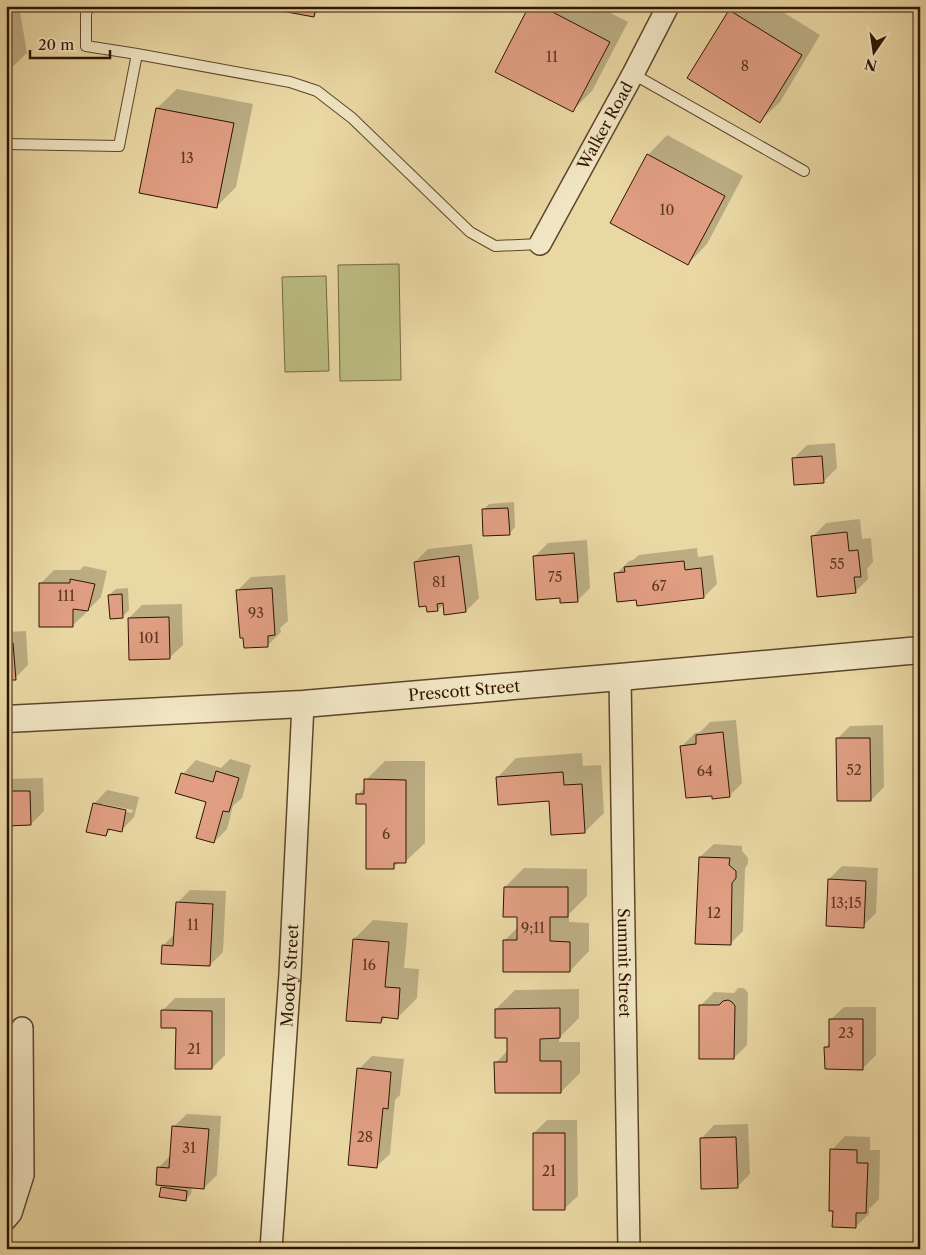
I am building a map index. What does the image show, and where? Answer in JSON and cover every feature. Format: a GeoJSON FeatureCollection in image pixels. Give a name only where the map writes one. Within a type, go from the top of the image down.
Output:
{"type":"FeatureCollection","features":[{"type":"Feature","properties":{"kind":"street","name":"Walker Road"},"geometry":{"type":"LineString","coordinates":[[540,244],[668,6]]}},
{"type":"Feature","properties":{"kind":"street","name":"Prescott Street"},"geometry":{"type":"LineString","coordinates":[[6,719],[303,704],[920,650]]}},
{"type":"Feature","properties":{"kind":"street","name":"Summit Street"},"geometry":{"type":"LineString","coordinates":[[620,677],[629,1249]]}},
{"type":"Feature","properties":{"kind":"street","name":"Moody Street"},"geometry":{"type":"LineString","coordinates":[[271,1249],[290,974],[303,704]]}},
{"type":"Feature","properties":{"kind":"street"},"geometry":{"type":"LineString","coordinates":[[6,1218],[10,1214],[23,1175],[22,1028]]}},
{"type":"Feature","properties":{"kind":"lane"},"geometry":{"type":"LineString","coordinates":[[89,6],[86,14],[86,46],[290,82],[317,91],[352,118],[470,232],[495,246],[540,244]]}},
{"type":"Feature","properties":{"kind":"lane"},"geometry":{"type":"LineString","coordinates":[[6,144],[119,146],[137,54]]}},
{"type":"Feature","properties":{"kind":"lane"},"geometry":{"type":"LineString","coordinates":[[632,74],[804,171]]}},
{"type":"Feature","properties":{"kind":"green space"},"geometry":{"type":"Polygon","coordinates":[[[399,264],[401,380],[340,381],[338,265],[399,264]]]}},
{"type":"Feature","properties":{"kind":"green space"},"geometry":{"type":"Polygon","coordinates":[[[326,276],[329,371],[285,372],[282,277],[326,276]]]}},
{"type":"Feature","properties":{"kind":"building"},"geometry":{"type":"Polygon","coordinates":[[[254,6],[316,6],[314,17],[254,6]]]}},
{"type":"Feature","properties":{"kind":"building"},"geometry":{"type":"Polygon","coordinates":[[[529,6],[541,6],[610,42],[573,112],[495,72],[529,6]]]}},
{"type":"Feature","properties":{"kind":"building"},"geometry":{"type":"Polygon","coordinates":[[[729,10],[802,55],[760,123],[687,78],[729,10]]]}},
{"type":"Feature","properties":{"kind":"building"},"geometry":{"type":"Polygon","coordinates":[[[156,108],[234,123],[217,208],[139,193],[156,108]]]}},
{"type":"Feature","properties":{"kind":"building"},"geometry":{"type":"Polygon","coordinates":[[[647,154],[725,196],[688,265],[610,223],[647,154]]]}},
{"type":"Feature","properties":{"kind":"building"},"geometry":{"type":"Polygon","coordinates":[[[822,456],[824,483],[794,485],[792,458],[822,456]]]}},
{"type":"Feature","properties":{"kind":"building"},"geometry":{"type":"Polygon","coordinates":[[[508,508],[510,535],[483,536],[482,509],[508,508]]]}},
{"type":"Feature","properties":{"kind":"building"},"geometry":{"type":"Polygon","coordinates":[[[847,532],[849,551],[858,550],[861,577],[854,577],[856,593],[817,597],[811,536],[847,532]]]}},
{"type":"Feature","properties":{"kind":"building"},"geometry":{"type":"Polygon","coordinates":[[[574,553],[578,602],[560,603],[560,598],[536,600],[533,556],[574,553]]]}},
{"type":"Feature","properties":{"kind":"building"},"geometry":{"type":"Polygon","coordinates":[[[459,556],[466,612],[444,615],[443,603],[437,604],[438,611],[427,612],[426,606],[419,607],[414,562],[459,556]]]}},
{"type":"Feature","properties":{"kind":"building"},"geometry":{"type":"Polygon","coordinates":[[[684,561],[685,570],[701,568],[704,598],[637,606],[636,600],[617,602],[614,573],[625,572],[624,567],[684,561]]]}},
{"type":"Feature","properties":{"kind":"building"},"geometry":{"type":"Polygon","coordinates":[[[70,579],[95,584],[88,611],[73,609],[73,627],[39,627],[39,583],[70,583],[70,579]]]}},
{"type":"Feature","properties":{"kind":"building"},"geometry":{"type":"Polygon","coordinates":[[[272,588],[275,635],[268,636],[268,647],[244,648],[243,638],[240,638],[236,590],[272,588]]]}},
{"type":"Feature","properties":{"kind":"building"},"geometry":{"type":"Polygon","coordinates":[[[122,594],[123,618],[110,619],[108,595],[122,594]]]}},
{"type":"Feature","properties":{"kind":"building"},"geometry":{"type":"Polygon","coordinates":[[[169,617],[170,659],[129,660],[128,618],[169,617]]]}},
{"type":"Feature","properties":{"kind":"building"},"geometry":{"type":"Polygon","coordinates":[[[13,643],[16,680],[6,680],[6,644],[13,643]]]}},
{"type":"Feature","properties":{"kind":"building"},"geometry":{"type":"Polygon","coordinates":[[[723,732],[730,797],[712,799],[712,796],[686,798],[680,746],[696,744],[696,735],[723,732]]]}},
{"type":"Feature","properties":{"kind":"building"},"geometry":{"type":"Polygon","coordinates":[[[836,738],[870,738],[871,801],[837,801],[836,738]]]}},
{"type":"Feature","properties":{"kind":"building"},"geometry":{"type":"Polygon","coordinates":[[[216,771],[239,778],[229,812],[223,811],[214,843],[196,838],[206,802],[175,793],[181,773],[213,782],[216,771]]]}},
{"type":"Feature","properties":{"kind":"building"},"geometry":{"type":"Polygon","coordinates":[[[563,772],[564,785],[582,784],[585,833],[551,835],[549,801],[498,805],[496,777],[563,772]]]}},
{"type":"Feature","properties":{"kind":"building"},"geometry":{"type":"Polygon","coordinates":[[[364,779],[406,780],[406,863],[394,863],[394,869],[366,869],[366,804],[356,804],[356,794],[364,794],[364,779]]]}},
{"type":"Feature","properties":{"kind":"building"},"geometry":{"type":"Polygon","coordinates":[[[6,791],[30,791],[31,825],[6,826],[6,791]]]}},
{"type":"Feature","properties":{"kind":"building"},"geometry":{"type":"Polygon","coordinates":[[[93,803],[126,810],[122,832],[108,829],[106,836],[86,832],[93,803]]]}},
{"type":"Feature","properties":{"kind":"building"},"geometry":{"type":"Polygon","coordinates":[[[699,857],[730,858],[729,865],[736,871],[736,878],[732,883],[731,945],[695,944],[699,857]]]}},
{"type":"Feature","properties":{"kind":"building"},"geometry":{"type":"Polygon","coordinates":[[[828,879],[866,881],[864,928],[826,926],[828,879]]]}},
{"type":"Feature","properties":{"kind":"building"},"geometry":{"type":"Polygon","coordinates":[[[504,887],[568,887],[568,917],[550,917],[550,941],[570,942],[570,972],[503,972],[503,940],[517,940],[517,917],[503,917],[504,887]]]}},
{"type":"Feature","properties":{"kind":"building"},"geometry":{"type":"Polygon","coordinates":[[[176,902],[213,904],[210,966],[161,964],[162,945],[173,946],[176,902]]]}},
{"type":"Feature","properties":{"kind":"building"},"geometry":{"type":"Polygon","coordinates":[[[353,939],[389,942],[385,987],[400,988],[398,1019],[382,1017],[381,1023],[346,1021],[353,939]]]}},
{"type":"Feature","properties":{"kind":"building"},"geometry":{"type":"Polygon","coordinates":[[[728,1000],[735,1006],[734,1059],[699,1059],[699,1005],[719,1005],[723,1001],[728,1000]]]}},
{"type":"Feature","properties":{"kind":"building"},"geometry":{"type":"Polygon","coordinates":[[[560,1008],[560,1038],[540,1039],[540,1061],[561,1061],[561,1093],[495,1093],[494,1062],[507,1062],[507,1038],[495,1038],[495,1009],[560,1008]]]}},
{"type":"Feature","properties":{"kind":"building"},"geometry":{"type":"Polygon","coordinates":[[[161,1010],[212,1011],[212,1069],[175,1069],[176,1028],[161,1028],[161,1010]]]}},
{"type":"Feature","properties":{"kind":"building"},"geometry":{"type":"Polygon","coordinates":[[[829,1019],[863,1019],[863,1070],[825,1069],[824,1047],[829,1047],[829,1019]]]}},
{"type":"Feature","properties":{"kind":"building"},"geometry":{"type":"Polygon","coordinates":[[[357,1068],[391,1072],[388,1109],[383,1108],[377,1168],[348,1165],[357,1068]]]}},
{"type":"Feature","properties":{"kind":"building"},"geometry":{"type":"Polygon","coordinates":[[[6,1122],[13,1136],[6,1140],[6,1122]]]}},
{"type":"Feature","properties":{"kind":"building"},"geometry":{"type":"Polygon","coordinates":[[[172,1126],[209,1129],[204,1189],[156,1185],[157,1167],[169,1168],[172,1126]]]}},
{"type":"Feature","properties":{"kind":"building"},"geometry":{"type":"Polygon","coordinates":[[[533,1133],[565,1133],[565,1210],[533,1210],[533,1133]]]}},
{"type":"Feature","properties":{"kind":"building"},"geometry":{"type":"Polygon","coordinates":[[[736,1137],[738,1188],[701,1189],[700,1138],[736,1137]]]}},
{"type":"Feature","properties":{"kind":"building"},"geometry":{"type":"Polygon","coordinates":[[[6,1140],[14,1154],[6,1158],[6,1140]]]}},
{"type":"Feature","properties":{"kind":"building"},"geometry":{"type":"Polygon","coordinates":[[[830,1149],[857,1150],[857,1163],[868,1163],[866,1213],[856,1213],[856,1228],[832,1227],[833,1211],[829,1211],[830,1149]]]}},
{"type":"Feature","properties":{"kind":"building"},"geometry":{"type":"Polygon","coordinates":[[[161,1187],[187,1191],[186,1201],[159,1197],[161,1187]]]}}]}
